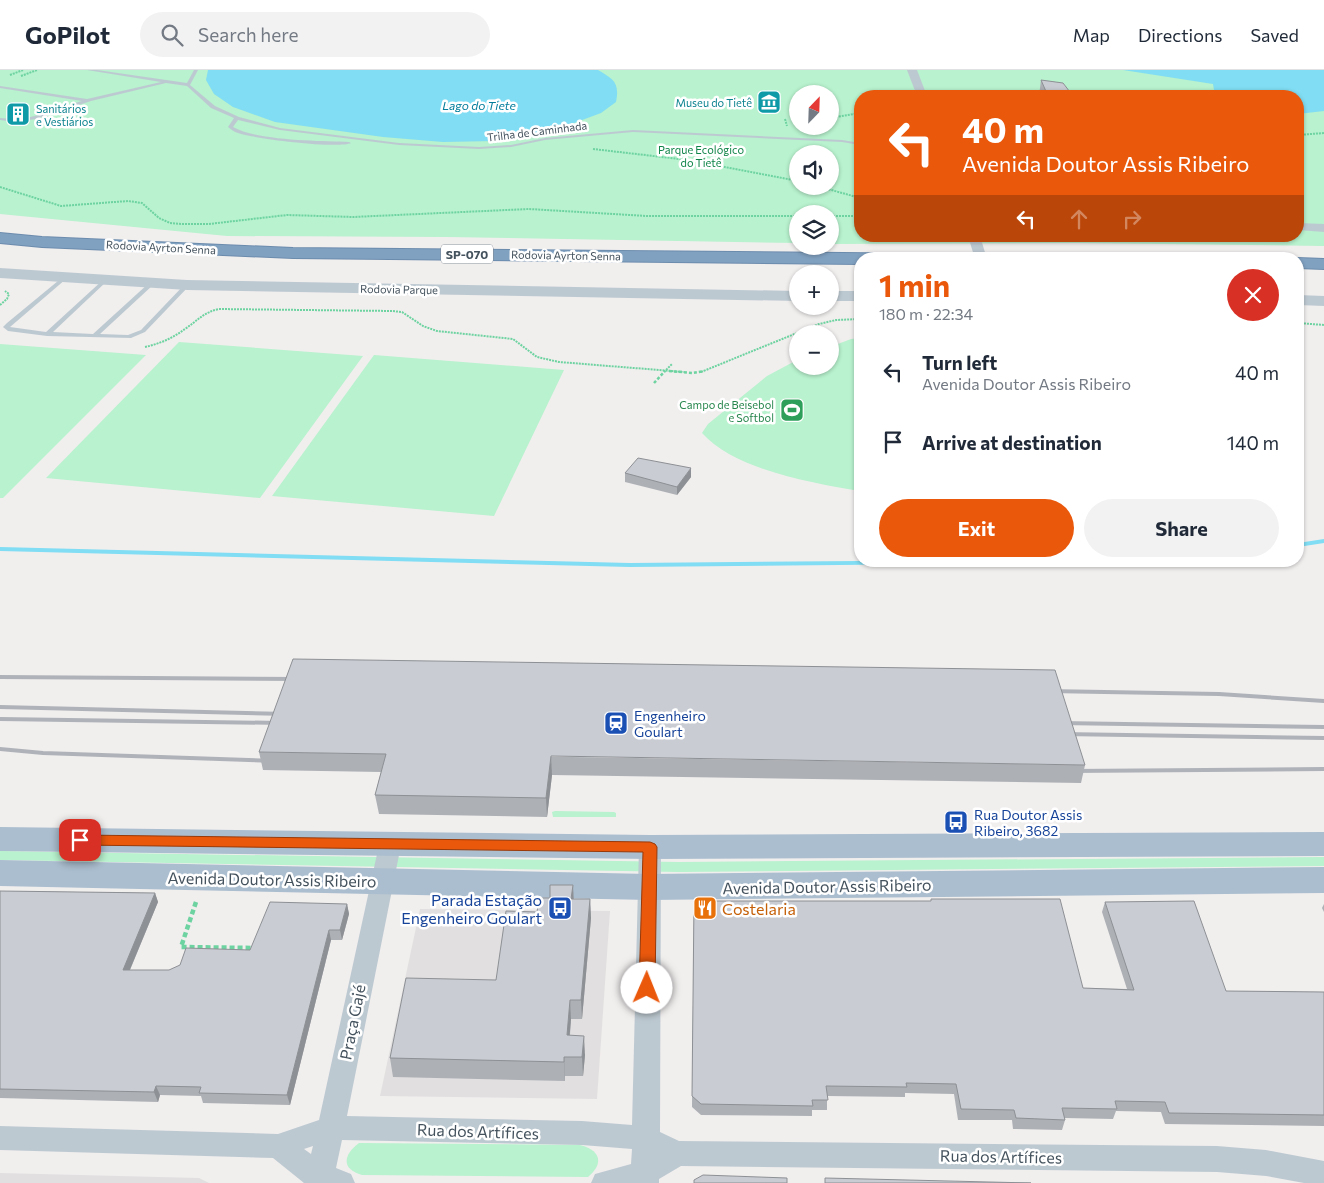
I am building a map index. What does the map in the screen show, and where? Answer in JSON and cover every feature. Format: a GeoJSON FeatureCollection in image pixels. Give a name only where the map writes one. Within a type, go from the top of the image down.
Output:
{"type":"FeatureCollection","features":[{"type":"Feature","properties":{"kind":"highway","name":"Rodovia Ayrton Senna"},"geometry":{"type":"LineString","coordinates":[[0,238],[42,242],[293,253],[854,257]]}},
{"type":"Feature","properties":{"kind":"highway"},"geometry":{"type":"LineString","coordinates":[[1304,263],[1324,264]]}},
{"type":"Feature","properties":{"kind":"main road"},"geometry":{"type":"LineString","coordinates":[[0,839],[650,847],[1324,844]]}},
{"type":"Feature","properties":{"kind":"main road","name":"Avenida Doutor Assis Ribeiro"},"geometry":{"type":"LineString","coordinates":[[0,873],[649,887],[1324,880]]}},
{"type":"Feature","properties":{"kind":"street"},"geometry":{"type":"LineString","coordinates":[[912,70],[920,90]]}},
{"type":"Feature","properties":{"kind":"street"},"geometry":{"type":"LineString","coordinates":[[1304,227],[1324,228]]}},
{"type":"Feature","properties":{"kind":"street","name":"Rodovia Parque"},"geometry":{"type":"LineString","coordinates":[[0,273],[151,284],[789,296]]}},
{"type":"Feature","properties":{"kind":"street"},"geometry":{"type":"LineString","coordinates":[[839,296],[854,296]]}},
{"type":"Feature","properties":{"kind":"street"},"geometry":{"type":"LineString","coordinates":[[1304,300],[1324,301]]}},
{"type":"Feature","properties":{"kind":"street","name":"Praça Gajé"},"geometry":{"type":"LineString","coordinates":[[326,1181],[331,1128],[390,845]]}},
{"type":"Feature","properties":{"kind":"street"},"geometry":{"type":"LineString","coordinates":[[645,1178],[650,847]]}},
{"type":"Feature","properties":{"kind":"street","name":"Rua dos Artífices"},"geometry":{"type":"LineString","coordinates":[[0,1138],[278,1146],[331,1128],[582,1133],[645,1138],[677,1153],[1217,1159],[1266,1163],[1324,1174]]}},
{"type":"Feature","properties":{"kind":"street"},"geometry":{"type":"LineString","coordinates":[[278,1146],[326,1181]]}},
{"type":"Feature","properties":{"kind":"street"},"geometry":{"type":"LineString","coordinates":[[605,1183],[645,1178],[677,1153]]}},
{"type":"Feature","properties":{"kind":"lane"},"geometry":{"type":"LineString","coordinates":[[89,70],[188,85],[196,70]]}},
{"type":"Feature","properties":{"kind":"lane"},"geometry":{"type":"LineString","coordinates":[[0,119],[13,122],[35,120],[87,100],[169,82]]}},
{"type":"Feature","properties":{"kind":"lane","name":"Trilha de Caminhada"},"geometry":{"type":"LineString","coordinates":[[188,85],[213,107],[237,118],[280,129],[378,142],[480,148],[510,146],[545,139],[632,131],[854,143]]}},
{"type":"Feature","properties":{"kind":"lane"},"geometry":{"type":"LineString","coordinates":[[0,87],[87,100]]}},
{"type":"Feature","properties":{"kind":"lane"},"geometry":{"type":"LineString","coordinates":[[237,118],[230,127],[234,131],[250,134],[334,143],[378,142]]}},
{"type":"Feature","properties":{"kind":"lane","name":"Trilha de Caminhada"},"geometry":{"type":"LineString","coordinates":[[842,141],[854,139]]}},
{"type":"Feature","properties":{"kind":"lane"},"geometry":{"type":"LineString","coordinates":[[64,278],[6,327],[14,331],[120,338],[143,331],[188,285]]}},
{"type":"Feature","properties":{"kind":"lane"},"geometry":{"type":"LineString","coordinates":[[47,334],[104,281]]}},
{"type":"Feature","properties":{"kind":"lane"},"geometry":{"type":"LineString","coordinates":[[94,336],[151,284]]}},
{"type":"Feature","properties":{"kind":"path"},"geometry":{"type":"LineString","coordinates":[[839,116],[854,113]]}},
{"type":"Feature","properties":{"kind":"path"},"geometry":{"type":"LineString","coordinates":[[1304,135],[1324,133]]}},
{"type":"Feature","properties":{"kind":"path"},"geometry":{"type":"LineString","coordinates":[[592,149],[697,162],[789,179]]}},
{"type":"Feature","properties":{"kind":"path"},"geometry":{"type":"LineString","coordinates":[[0,187],[12,189],[51,205],[61,206],[128,201],[142,203],[159,218],[182,224],[209,224],[287,215],[353,217],[519,210],[656,216],[789,216]]}},
{"type":"Feature","properties":{"kind":"path"},"geometry":{"type":"LineString","coordinates":[[839,192],[854,196]]}},
{"type":"Feature","properties":{"kind":"path"},"geometry":{"type":"LineString","coordinates":[[839,216],[854,216]]}},
{"type":"Feature","properties":{"kind":"path"},"geometry":{"type":"LineString","coordinates":[[0,289],[9,294],[7,299],[0,305]]}},
{"type":"Feature","properties":{"kind":"path"},"geometry":{"type":"LineString","coordinates":[[141,347],[159,343],[186,329],[204,313],[219,308],[392,311],[402,312],[423,326],[437,330],[508,337],[537,357],[559,362],[699,373],[819,324],[836,320],[854,319]]}},
{"type":"Feature","properties":{"kind":"path"},"geometry":{"type":"LineString","coordinates":[[1304,323],[1324,325]]}},
{"type":"Feature","properties":{"kind":"path"},"geometry":{"type":"LineString","coordinates":[[654,383],[672,364]]}},
{"type":"Feature","properties":{"kind":"path"},"geometry":{"type":"LineString","coordinates":[[198,897],[180,947],[257,948]]}},
{"type":"Feature","properties":{"kind":"shaded area"},"geometry":{"type":"Polygon","coordinates":[[[420,909],[610,911],[597,1099],[380,1096],[420,909]]]}},
{"type":"Feature","properties":{"kind":"shaded area"},"geometry":{"type":"Polygon","coordinates":[[[0,1173],[199,1178],[209,1183],[0,1183],[0,1173]]]}},
{"type":"Feature","properties":{"kind":"green space","name":"Parque Ecológico do Tietê"},"geometry":{"type":"Polygon","coordinates":[[[0,70],[1324,70],[1324,246],[1076,243],[839,244],[839,205],[789,205],[789,243],[447,237],[227,236],[0,214],[0,70]]]}},
{"type":"Feature","properties":{"kind":"green space","name":"Campo de Beisebol e Softbol"},"geometry":{"type":"Polygon","coordinates":[[[854,339],[854,490],[798,479],[754,466],[716,446],[702,433],[708,424],[767,376],[789,364],[789,375],[839,375],[839,344],[854,339]]]}},
{"type":"Feature","properties":{"kind":"green space"},"geometry":{"type":"Polygon","coordinates":[[[179,342],[363,356],[260,498],[46,478],[179,342]]]}},
{"type":"Feature","properties":{"kind":"green space"},"geometry":{"type":"Polygon","coordinates":[[[0,344],[146,355],[3,498],[0,498],[0,344]]]}},
{"type":"Feature","properties":{"kind":"green space"},"geometry":{"type":"Polygon","coordinates":[[[374,355],[564,370],[494,516],[272,496],[374,355]]]}},
{"type":"Feature","properties":{"kind":"green space"},"geometry":{"type":"Polygon","coordinates":[[[552,812],[614,812],[616,817],[553,817],[552,812]]]}},
{"type":"Feature","properties":{"kind":"green space"},"geometry":{"type":"Polygon","coordinates":[[[0,851],[679,862],[1324,857],[1324,866],[679,872],[0,860],[0,851]]]}},
{"type":"Feature","properties":{"kind":"green space"},"geometry":{"type":"Polygon","coordinates":[[[359,1143],[580,1145],[592,1150],[598,1158],[598,1162],[588,1177],[362,1175],[350,1169],[347,1161],[350,1152],[359,1143]]]}},
{"type":"Feature","properties":{"kind":"water","name":"Lago do Tiete"},"geometry":{"type":"Polygon","coordinates":[[[208,70],[598,70],[614,82],[617,95],[616,102],[601,113],[558,129],[495,141],[443,142],[383,137],[275,122],[233,107],[214,94],[206,80],[208,70]]]}},
{"type":"Feature","properties":{"kind":"water"},"geometry":{"type":"Polygon","coordinates":[[[1123,70],[1324,70],[1324,111],[1304,113],[1304,90],[1214,90],[1213,84],[1123,70]]]}},
{"type":"Feature","properties":{"kind":"building"},"geometry":{"type":"Polygon","coordinates":[[[1041,80],[1063,83],[1068,90],[1045,90],[1041,80]]]}},
{"type":"Feature","properties":{"kind":"building"},"geometry":{"type":"Polygon","coordinates":[[[638,458],[691,468],[677,487],[625,473],[638,458]]]}},
{"type":"Feature","properties":{"kind":"building"},"geometry":{"type":"Polygon","coordinates":[[[293,659],[1055,670],[1085,765],[551,756],[546,798],[375,795],[386,754],[259,752],[293,659]]]}},
{"type":"Feature","properties":{"kind":"building"},"geometry":{"type":"Polygon","coordinates":[[[550,885],[573,885],[571,899],[590,899],[581,1000],[570,1000],[567,1035],[584,1036],[582,1057],[564,1057],[564,1062],[390,1058],[406,978],[496,980],[506,911],[537,912],[539,898],[550,898],[550,885]]]}},
{"type":"Feature","properties":{"kind":"building"},"geometry":{"type":"Polygon","coordinates":[[[0,891],[155,893],[123,970],[169,970],[180,965],[186,948],[250,950],[270,902],[347,904],[340,930],[329,930],[287,1095],[199,1093],[201,1087],[156,1086],[154,1092],[0,1089],[0,891]]]}},
{"type":"Feature","properties":{"kind":"building"},"geometry":{"type":"Polygon","coordinates":[[[931,899],[1060,899],[1083,988],[1134,990],[1105,902],[1194,901],[1226,991],[1324,992],[1324,1115],[1169,1113],[1165,1102],[1115,1101],[1117,1109],[1062,1108],[1065,1120],[1016,1118],[1014,1110],[961,1109],[956,1084],[906,1083],[907,1087],[826,1086],[828,1100],[812,1100],[813,1106],[701,1104],[692,1096],[694,901],[931,901],[931,899]]]}},
{"type":"Feature","properties":{"kind":"building"},"geometry":{"type":"Polygon","coordinates":[[[703,1175],[787,1178],[787,1183],[694,1183],[694,1180],[703,1175]]]}},
{"type":"Feature","properties":{"kind":"building"},"geometry":{"type":"Polygon","coordinates":[[[825,1178],[1031,1183],[825,1183],[825,1178]]]}},
{"type":"Feature","properties":{"kind":"waterway"},"geometry":{"type":"LineString","coordinates":[[1304,544],[1324,541]]}},
{"type":"Feature","properties":{"kind":"waterway"},"geometry":{"type":"LineString","coordinates":[[0,549],[630,565],[854,563]]}},
{"type":"Feature","properties":{"kind":"railway"},"geometry":{"type":"LineString","coordinates":[[0,677],[299,679]]}},
{"type":"Feature","properties":{"kind":"railway"},"geometry":{"type":"LineString","coordinates":[[1047,691],[1219,694],[1324,701]]}},
{"type":"Feature","properties":{"kind":"railway"},"geometry":{"type":"LineString","coordinates":[[0,707],[287,714]]}},
{"type":"Feature","properties":{"kind":"railway"},"geometry":{"type":"LineString","coordinates":[[0,719],[282,723]]}},
{"type":"Feature","properties":{"kind":"railway"},"geometry":{"type":"LineString","coordinates":[[1059,723],[1324,727]]}},
{"type":"Feature","properties":{"kind":"railway"},"geometry":{"type":"LineString","coordinates":[[1062,734],[1324,738]]}},
{"type":"Feature","properties":{"kind":"railway"},"geometry":{"type":"LineString","coordinates":[[0,749],[43,753],[275,761]]}},
{"type":"Feature","properties":{"kind":"railway"},"geometry":{"type":"LineString","coordinates":[[1070,771],[1324,769]]}},
{"type":"Feature","properties":{"kind":"place","name":"Museu do Tietê"},"geometry":{"type":"Point","coordinates":[769,102]}},
{"type":"Feature","properties":{"kind":"place","name":"Sanitários e Vestiários"},"geometry":{"type":"Point","coordinates":[18,114]}},
{"type":"Feature","properties":{"kind":"place","name":"Campo de Beisebol e Softbol"},"geometry":{"type":"Point","coordinates":[792,410]}},
{"type":"Feature","properties":{"kind":"place","name":"Engenheiro Goulart"},"geometry":{"type":"Point","coordinates":[616,723]}},
{"type":"Feature","properties":{"kind":"place","name":"Rua Doutor Assis Ribeiro, 3682"},"geometry":{"type":"Point","coordinates":[956,822]}},
{"type":"Feature","properties":{"kind":"place","name":"Parada Estação Engenheiro Goulart"},"geometry":{"type":"Point","coordinates":[560,908]}},
{"type":"Feature","properties":{"kind":"place","name":"Costelaria"},"geometry":{"type":"Point","coordinates":[705,908]}},
{"type":"Feature","properties":{"kind":"route"},"geometry":{"type":"LineString","coordinates":[[80,840],[650,847],[647,988]]}}]}
